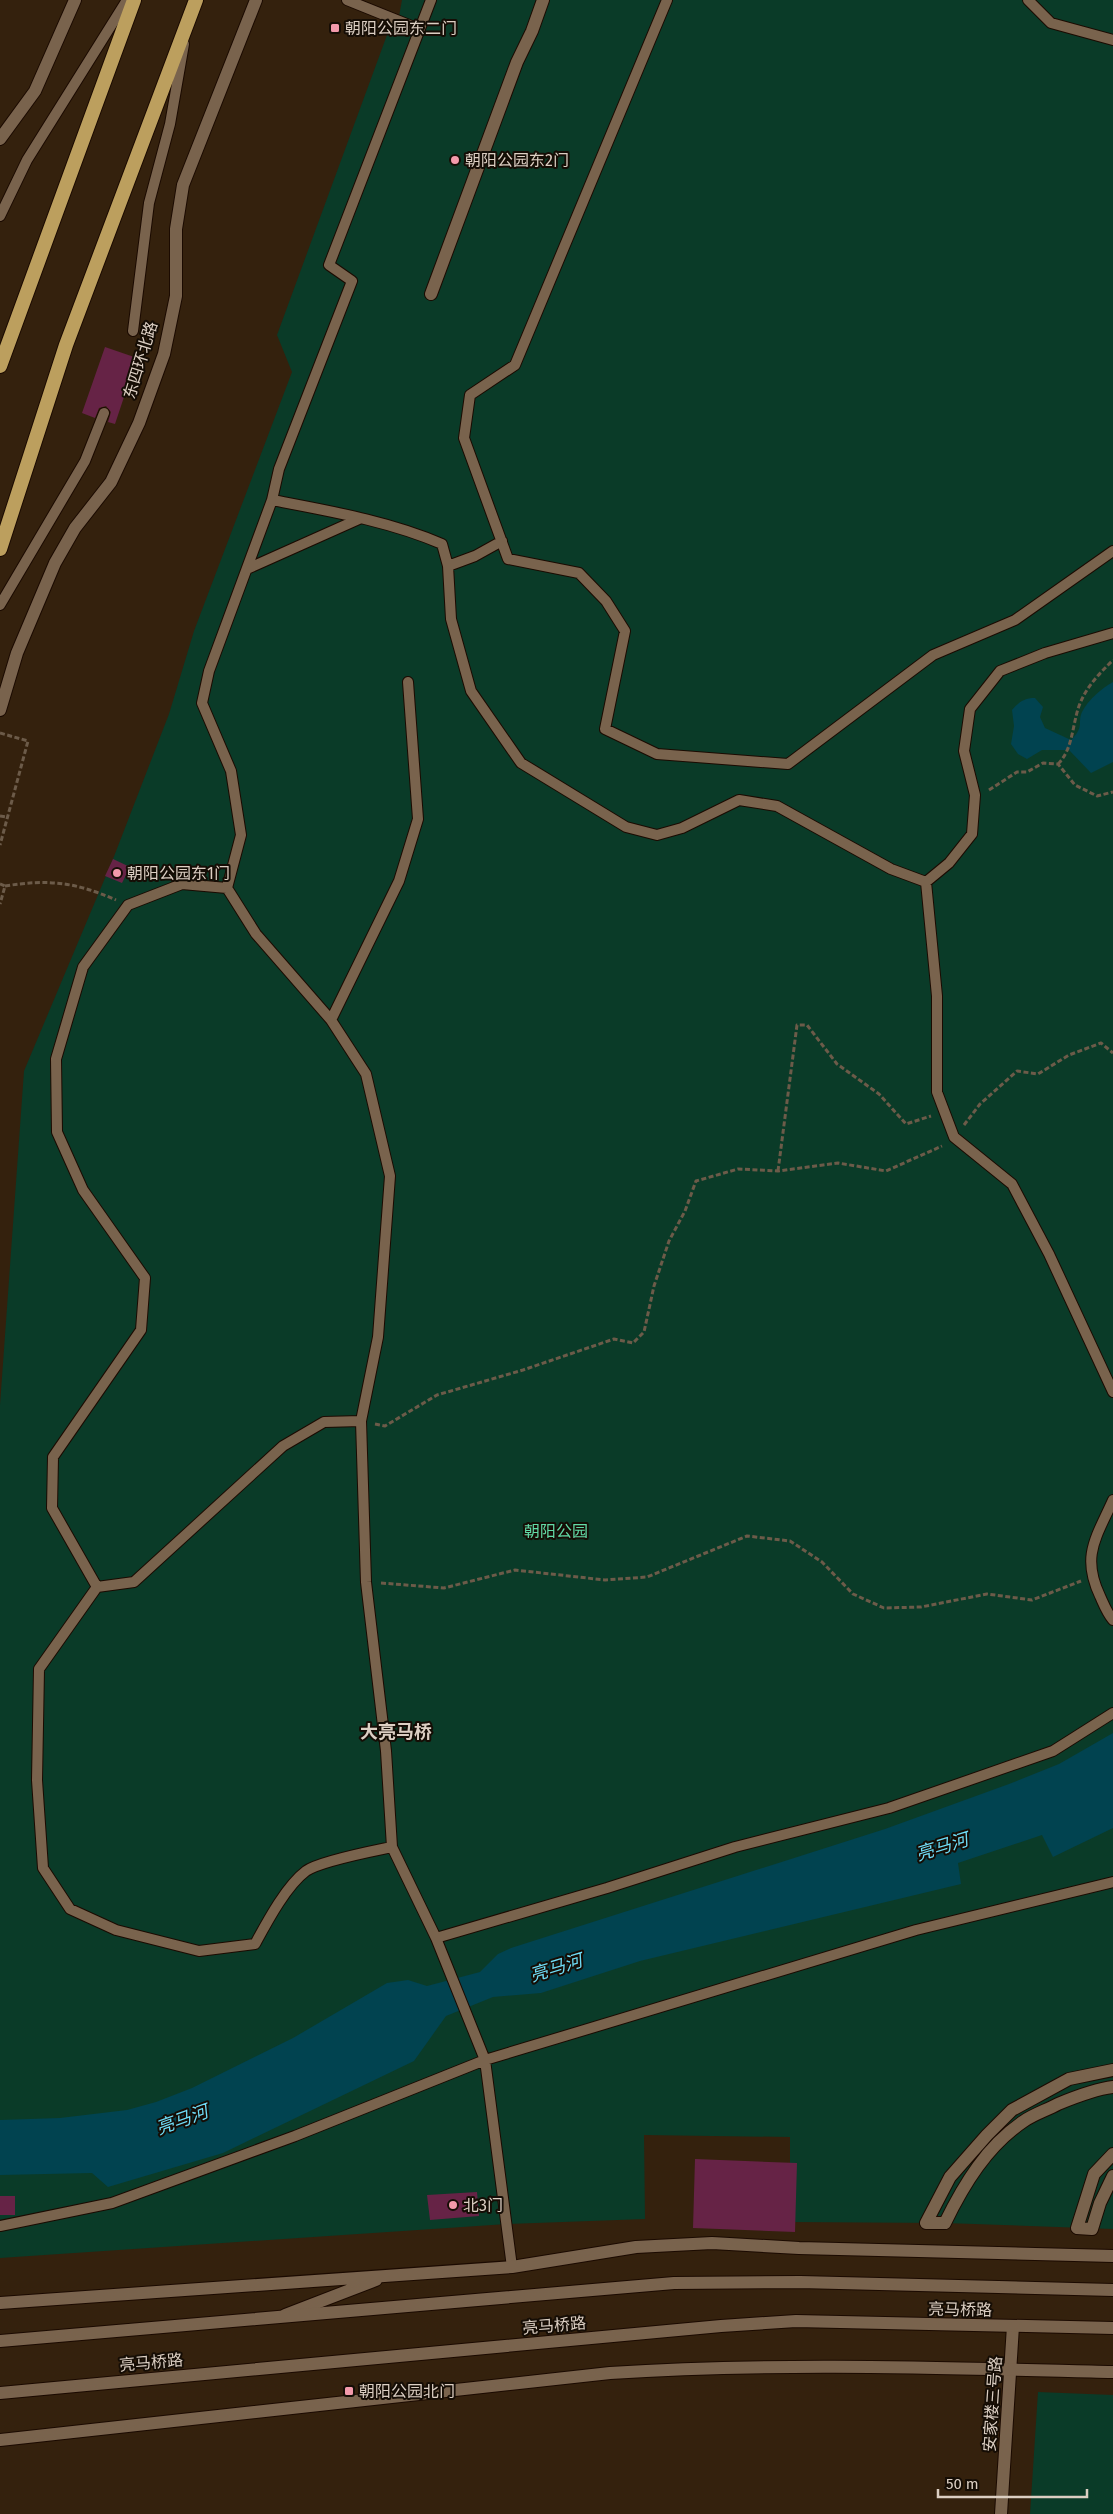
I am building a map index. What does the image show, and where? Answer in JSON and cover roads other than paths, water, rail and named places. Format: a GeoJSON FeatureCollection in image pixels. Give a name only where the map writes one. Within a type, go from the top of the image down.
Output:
{"type":"FeatureCollection","features":[{"type":"Feature","properties":{"kind":"highway"},"geometry":{"type":"LineString","coordinates":[[0,366],[134,0]]}},
{"type":"Feature","properties":{"kind":"highway"},"geometry":{"type":"LineString","coordinates":[[0,549],[66,345],[196,0]]}},
{"type":"Feature","properties":{"kind":"street"},"geometry":{"type":"LineString","coordinates":[[0,139],[34,91],[75,0]]}},
{"type":"Feature","properties":{"kind":"street","name":"东四环北路"},"geometry":{"type":"LineString","coordinates":[[0,710],[17,653],[55,563],[75,528],[111,482],[148,397],[164,354],[176,296],[176,229],[183,185],[256,0]]}},
{"type":"Feature","properties":{"kind":"street"},"geometry":{"type":"LineString","coordinates":[[431,294],[516,62],[532,31],[543,0]]}},
{"type":"Feature","properties":{"kind":"street"},"geometry":{"type":"LineString","coordinates":[[1113,2070],[1069,2078],[1012,2110],[986,2135],[950,2177],[926,2224],[945,2223],[964,2183],[996,2145],[1024,2120],[1067,2101],[1104,2088],[1113,2087]]}},
{"type":"Feature","properties":{"kind":"street"},"geometry":{"type":"LineString","coordinates":[[1113,2154],[1094,2174],[1077,2228],[1092,2229],[1100,2203],[1113,2176]]}},
{"type":"Feature","properties":{"kind":"street"},"geometry":{"type":"LineString","coordinates":[[0,2303],[512,2267],[636,2246],[712,2243],[799,2248],[1113,2256]]}},
{"type":"Feature","properties":{"kind":"street"},"geometry":{"type":"LineString","coordinates":[[279,2317],[388,2275]]}},
{"type":"Feature","properties":{"kind":"street","name":"亮马桥路"},"geometry":{"type":"LineString","coordinates":[[0,2341],[674,2283],[810,2283],[1113,2290]]}},
{"type":"Feature","properties":{"kind":"street","name":"亮马桥路"},"geometry":{"type":"LineString","coordinates":[[0,2393],[740,2325],[796,2322],[1113,2328]]}},
{"type":"Feature","properties":{"kind":"street","name":"安家楼三号路"},"geometry":{"type":"LineString","coordinates":[[1001,2514],[1013,2326]]}},
{"type":"Feature","properties":{"kind":"street"},"geometry":{"type":"LineString","coordinates":[[0,2440],[610,2373],[758,2366],[1113,2372]]}},
{"type":"Feature","properties":{"kind":"lane"},"geometry":{"type":"LineString","coordinates":[[0,216],[27,160],[127,0]]}},
{"type":"Feature","properties":{"kind":"lane"},"geometry":{"type":"LineString","coordinates":[[347,0],[419,29]]}},
{"type":"Feature","properties":{"kind":"lane"},"geometry":{"type":"LineString","coordinates":[[431,0],[329,265],[352,281],[279,469],[272,500],[209,671],[202,703],[231,771],[241,835],[227,888],[256,934],[331,1020],[366,1074],[390,1176],[378,1337],[361,1421],[366,1582],[386,1751],[392,1847],[436,1938],[485,2060],[512,2267]]}},
{"type":"Feature","properties":{"kind":"lane"},"geometry":{"type":"LineString","coordinates":[[667,0],[516,365],[470,395],[464,438],[508,559],[579,572],[606,601],[624,632],[605,729],[658,754],[788,764],[933,655],[1015,620],[1113,551]]}},
{"type":"Feature","properties":{"kind":"lane"},"geometry":{"type":"LineString","coordinates":[[1028,0],[1050,23],[1113,40]]}},
{"type":"Feature","properties":{"kind":"lane"},"geometry":{"type":"LineString","coordinates":[[133,331],[149,203],[170,124],[189,18]]}},
{"type":"Feature","properties":{"kind":"lane"},"geometry":{"type":"LineString","coordinates":[[0,605],[85,461],[104,413]]}},
{"type":"Feature","properties":{"kind":"lane"},"geometry":{"type":"LineString","coordinates":[[272,500],[359,519],[424,536],[442,544],[448,566],[451,619],[471,691],[521,762],[626,827],[657,835],[682,828],[739,800],[777,806],[891,869],[926,882]]}},
{"type":"Feature","properties":{"kind":"lane"},"geometry":{"type":"LineString","coordinates":[[247,569],[359,519]]}},
{"type":"Feature","properties":{"kind":"lane"},"geometry":{"type":"LineString","coordinates":[[448,566],[475,556],[502,541]]}},
{"type":"Feature","properties":{"kind":"lane"},"geometry":{"type":"LineString","coordinates":[[926,882],[949,863],[972,834],[974,795],[964,751],[970,709],[1000,671],[1045,653],[1113,633]]}},
{"type":"Feature","properties":{"kind":"lane"},"geometry":{"type":"LineString","coordinates":[[331,1020],[399,881],[418,818],[408,682]]}},
{"type":"Feature","properties":{"kind":"lane"},"geometry":{"type":"LineString","coordinates":[[926,882],[937,996],[937,1092],[954,1137],[1012,1184],[1049,1254],[1113,1392]]}},
{"type":"Feature","properties":{"kind":"lane"},"geometry":{"type":"LineString","coordinates":[[97,1587],[52,1508],[53,1458],[141,1330],[145,1278],[83,1190],[57,1132],[56,1059],[83,967],[128,905],[182,884],[227,888]]}},
{"type":"Feature","properties":{"kind":"lane"},"geometry":{"type":"LineString","coordinates":[[361,1421],[324,1422],[283,1446],[134,1582],[97,1587],[39,1669],[37,1780],[43,1868],[70,1909],[116,1930],[199,1952],[255,1944],[278,1903],[307,1870],[351,1856],[392,1847]]}},
{"type":"Feature","properties":{"kind":"lane"},"geometry":{"type":"LineString","coordinates":[[1113,1500],[1090,1552],[1091,1578],[1108,1615],[1113,1620]]}},
{"type":"Feature","properties":{"kind":"lane"},"geometry":{"type":"LineString","coordinates":[[436,1938],[607,1888],[735,1846],[890,1808],[1053,1751],[1113,1713]]}},
{"type":"Feature","properties":{"kind":"lane"},"geometry":{"type":"LineString","coordinates":[[0,2226],[112,2204],[295,2136],[485,2060],[916,1930],[1113,1882]]}},
{"type":"Feature","properties":{"kind":"water"},"geometry":{"type":"Polygon","coordinates":[[[1113,682],[1113,762],[1091,773],[1069,750],[1042,750],[1027,759],[1018,754],[1011,744],[1014,726],[1012,710],[1022,701],[1035,698],[1043,707],[1040,717],[1045,728],[1071,740],[1078,731],[1082,712],[1088,703],[1113,682]]]}},
{"type":"Feature","properties":{"kind":"water","name":"亮马河"},"geometry":{"type":"Polygon","coordinates":[[[1113,1733],[1113,1828],[1053,1857],[1042,1835],[958,1863],[961,1884],[640,1961],[541,1993],[493,1997],[446,2016],[414,2061],[223,2153],[108,2187],[92,2173],[0,2175],[0,2120],[60,2118],[127,2110],[156,2102],[192,2088],[293,2038],[387,1983],[408,1980],[427,1986],[480,1972],[498,1954],[511,1948],[885,1829],[1059,1764],[1113,1733]]]}},
{"type":"Feature","properties":{"kind":"place","name":"朝阳公园东二门"},"geometry":{"type":"Point","coordinates":[335,28]}},
{"type":"Feature","properties":{"kind":"place","name":"朝阳公园东2门"},"geometry":{"type":"Point","coordinates":[455,160]}},
{"type":"Feature","properties":{"kind":"place","name":"朝阳公园东1门"},"geometry":{"type":"Point","coordinates":[117,873]}},
{"type":"Feature","properties":{"kind":"place","name":"北3门"},"geometry":{"type":"Point","coordinates":[453,2205]}},
{"type":"Feature","properties":{"kind":"place","name":"朝阳公园北门"},"geometry":{"type":"Point","coordinates":[349,2391]}},
{"type":"Feature","properties":{"kind":"district","name":"大亮马桥"},"geometry":{"type":"Point","coordinates":[396,1732]}},
{"type":"Feature","properties":{"kind":"park label","name":"朝阳公园"},"geometry":{"type":"Point","coordinates":[556,1531]}}]}
